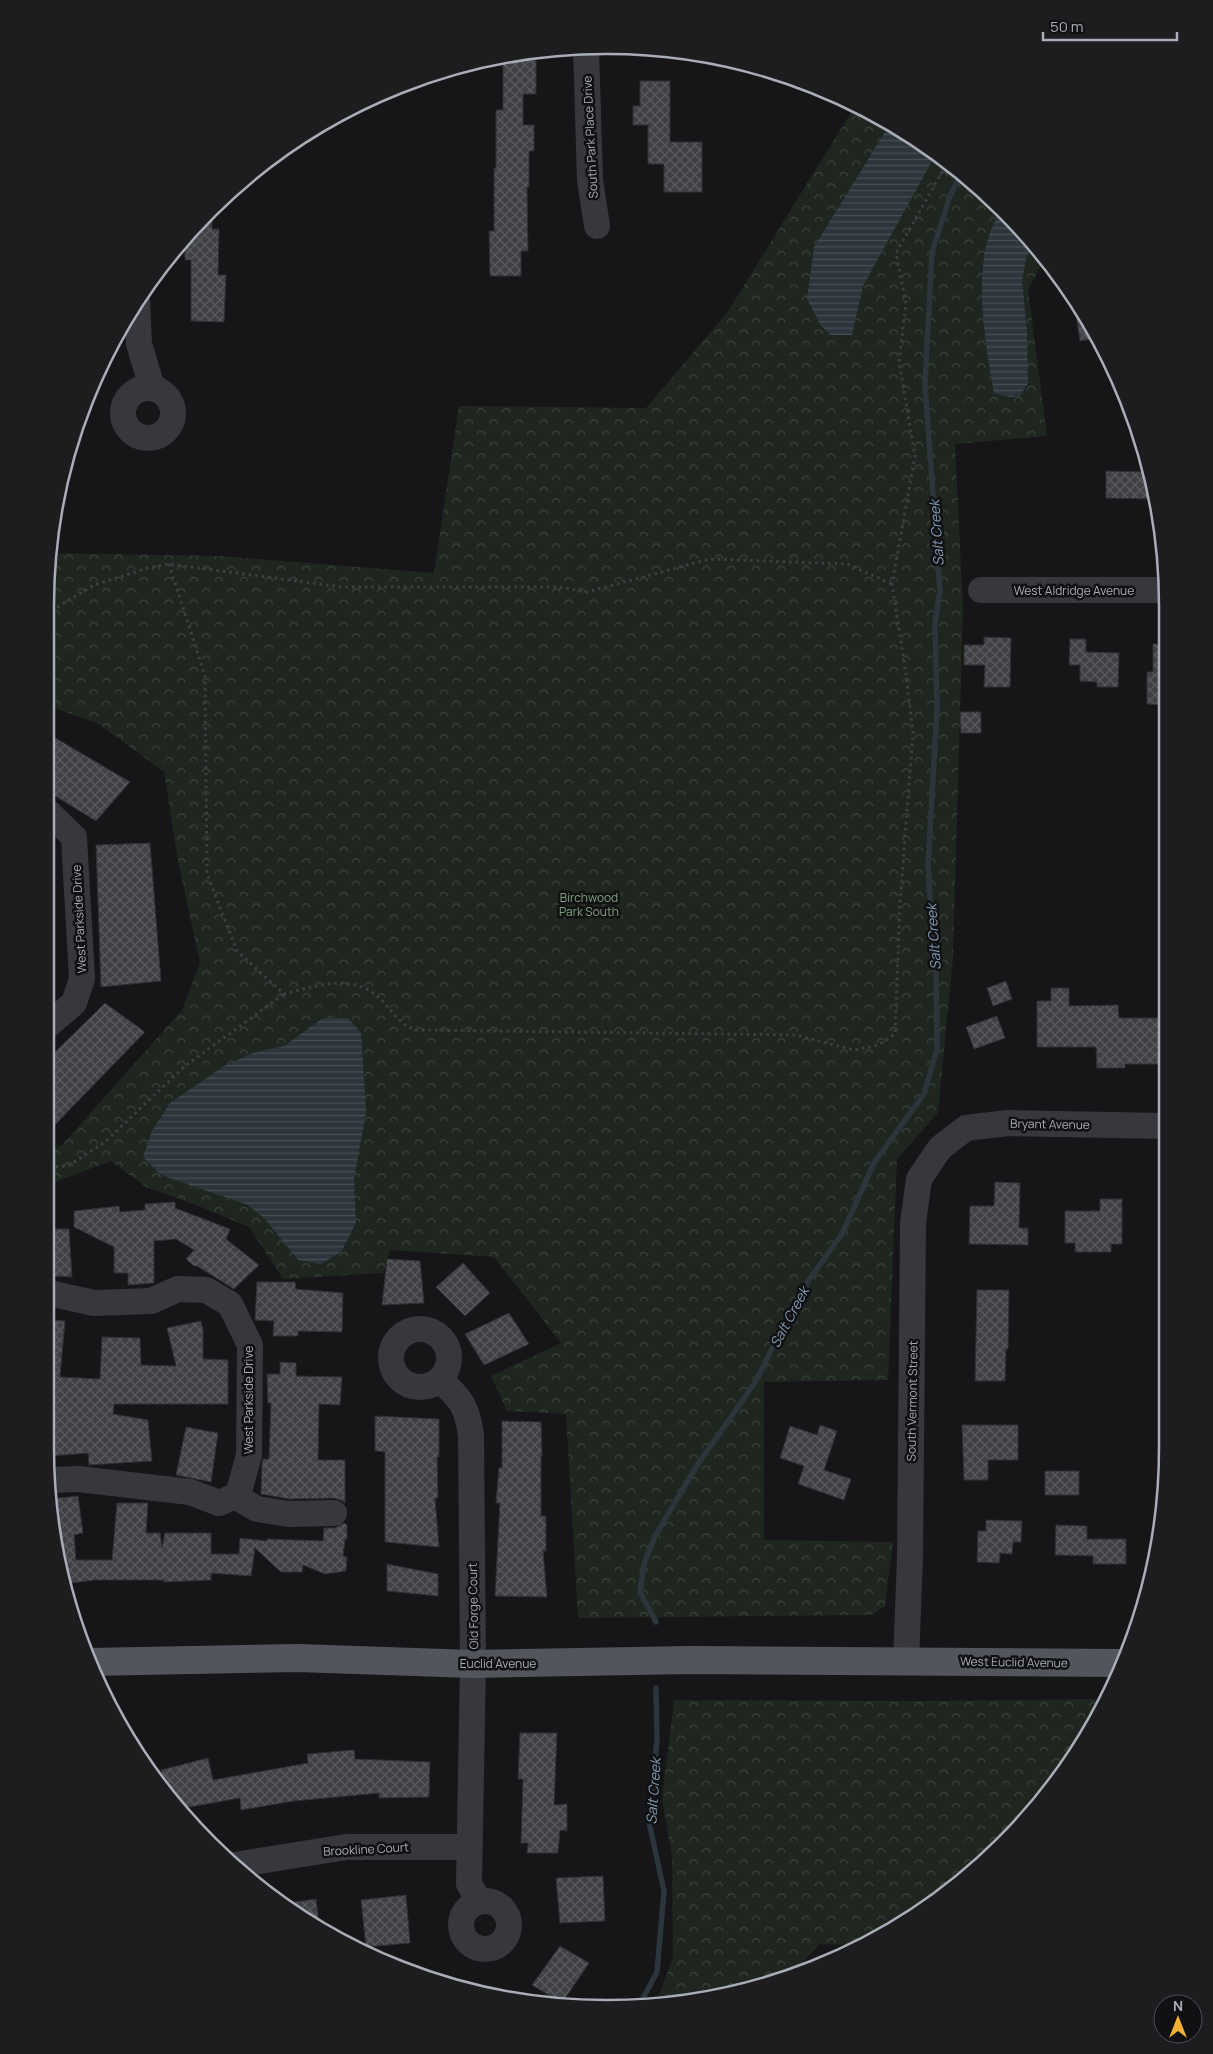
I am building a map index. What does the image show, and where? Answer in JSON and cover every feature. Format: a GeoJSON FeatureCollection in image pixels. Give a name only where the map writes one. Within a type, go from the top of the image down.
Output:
{"type":"FeatureCollection","features":[{"type":"Feature","properties":{"kind":"main road","name":"Euclid Avenue"},"geometry":{"type":"LineString","coordinates":[[97,1662],[298,1658],[473,1664],[690,1660],[906,1661]]}},
{"type":"Feature","properties":{"kind":"main road","name":"West Euclid Avenue"},"geometry":{"type":"LineString","coordinates":[[906,1661],[1115,1663]]}},
{"type":"Feature","properties":{"kind":"street","name":"South Park Place Drive"},"geometry":{"type":"LineString","coordinates":[[586,55],[590,180],[597,226]]}},
{"type":"Feature","properties":{"kind":"street"},"geometry":{"type":"LineString","coordinates":[[137,315],[139,344],[152,387]]}},
{"type":"Feature","properties":{"kind":"street","name":"West Aldridge Avenue"},"geometry":{"type":"LineString","coordinates":[[981,590],[1159,590]]}},
{"type":"Feature","properties":{"kind":"street","name":"West Parkside Drive"},"geometry":{"type":"LineString","coordinates":[[54,818],[74,837],[82,979],[74,1003],[54,1020]]}},
{"type":"Feature","properties":{"kind":"street","name":"Bryant Avenue"},"geometry":{"type":"LineString","coordinates":[[940,1148],[966,1128],[1008,1123],[1159,1126]]}},
{"type":"Feature","properties":{"kind":"street","name":"South Vermont Street"},"geometry":{"type":"LineString","coordinates":[[906,1661],[910,1558],[913,1222],[919,1179],[940,1148]]}},
{"type":"Feature","properties":{"kind":"street","name":"West Parkside Drive"},"geometry":{"type":"LineString","coordinates":[[54,1294],[94,1303],[151,1300],[178,1289],[206,1290],[230,1304],[250,1345],[249,1455],[238,1494],[235,1496]]}},
{"type":"Feature","properties":{"kind":"street","name":"Old Forge Court"},"geometry":{"type":"LineString","coordinates":[[440,1380],[456,1394],[468,1413],[471,1435],[473,1664],[468,1847],[469,1884],[479,1901]]}},
{"type":"Feature","properties":{"kind":"street"},"geometry":{"type":"LineString","coordinates":[[55,1480],[78,1479],[190,1492],[219,1503],[235,1496],[258,1509],[289,1514],[334,1513]]}},
{"type":"Feature","properties":{"kind":"street","name":"Brookline Court"},"geometry":{"type":"LineString","coordinates":[[243,1864],[346,1847],[468,1847]]}},
{"type":"Feature","properties":{"kind":"path"},"geometry":{"type":"LineString","coordinates":[[54,1167],[68,1166],[104,1142],[184,1067],[284,994],[317,986],[352,982],[375,993],[406,1027],[416,1030],[442,1032],[796,1035],[854,1050],[879,1045],[895,1034],[900,904],[912,732],[906,674],[892,584],[915,456],[900,360],[906,304],[896,253],[944,169]]}},
{"type":"Feature","properties":{"kind":"path"},"geometry":{"type":"LineString","coordinates":[[54,609],[94,585],[148,568],[169,564],[342,587],[557,587],[587,592],[710,559],[847,564],[892,584]]}},
{"type":"Feature","properties":{"kind":"path"},"geometry":{"type":"LineString","coordinates":[[169,564],[205,676],[207,874],[237,951],[284,994]]}},
{"type":"Feature","properties":{"kind":"green space","name":"Birchwood Park South"},"geometry":{"type":"Polygon","coordinates":[[[852,111],[914,147],[943,168],[997,216],[1041,265],[1028,290],[1047,436],[955,444],[963,608],[953,957],[938,1113],[897,1159],[888,1380],[764,1382],[764,1540],[893,1542],[885,1606],[872,1615],[578,1618],[566,1414],[507,1411],[491,1376],[561,1343],[494,1257],[390,1250],[383,1273],[283,1279],[249,1227],[146,1187],[111,1161],[54,1182],[54,1148],[62,1145],[182,1010],[200,963],[178,861],[164,772],[99,724],[54,708],[54,606],[56,553],[219,556],[434,573],[459,406],[646,408],[727,313],[852,111]]]}},
{"type":"Feature","properties":{"kind":"green space"},"geometry":{"type":"Polygon","coordinates":[[[1098,1699],[1066,1755],[1022,1812],[971,1863],[914,1907],[847,1945],[820,1944],[800,1965],[784,1971],[714,1990],[658,1998],[673,1957],[672,1857],[662,1798],[674,1700],[909,1701],[1098,1699]]]}},
{"type":"Feature","properties":{"kind":"shaded area"},"geometry":{"type":"Polygon","coordinates":[[[886,130],[932,160],[863,286],[852,335],[830,335],[820,324],[807,299],[814,247],[886,130]]]}},
{"type":"Feature","properties":{"kind":"shaded area"},"geometry":{"type":"Polygon","coordinates":[[[998,217],[1029,251],[1022,280],[1027,332],[1028,383],[1020,396],[1010,397],[994,393],[982,298],[982,272],[992,227],[998,217]]]}},
{"type":"Feature","properties":{"kind":"shaded area"},"geometry":{"type":"Polygon","coordinates":[[[323,1018],[348,1018],[361,1033],[366,1112],[354,1179],[356,1223],[341,1252],[321,1264],[298,1260],[265,1219],[248,1205],[161,1175],[143,1157],[152,1131],[170,1103],[224,1066],[253,1053],[284,1046],[323,1018]]]}},
{"type":"Feature","properties":{"kind":"building"},"geometry":{"type":"Polygon","coordinates":[[[536,58],[536,94],[523,94],[523,125],[534,125],[534,151],[529,151],[529,187],[527,187],[528,251],[521,251],[521,276],[490,276],[489,231],[494,231],[496,110],[503,110],[503,63],[536,58]]]}},
{"type":"Feature","properties":{"kind":"building"},"geometry":{"type":"Polygon","coordinates":[[[640,81],[670,81],[670,142],[702,142],[702,192],[664,192],[664,164],[648,164],[648,125],[633,125],[633,106],[640,106],[640,81]]]}},
{"type":"Feature","properties":{"kind":"building"},"geometry":{"type":"Polygon","coordinates":[[[212,220],[212,229],[219,229],[218,275],[226,275],[224,322],[191,321],[191,260],[185,260],[185,249],[212,220]]]}},
{"type":"Feature","properties":{"kind":"building"},"geometry":{"type":"Polygon","coordinates":[[[1076,316],[1090,339],[1080,341],[1076,316]]]}},
{"type":"Feature","properties":{"kind":"building"},"geometry":{"type":"Polygon","coordinates":[[[1106,471],[1142,472],[1149,499],[1106,498],[1106,471]]]}},
{"type":"Feature","properties":{"kind":"building"},"geometry":{"type":"Polygon","coordinates":[[[984,637],[1011,638],[1010,687],[984,687],[985,665],[964,665],[964,645],[984,645],[984,637]]]}},
{"type":"Feature","properties":{"kind":"building"},"geometry":{"type":"Polygon","coordinates":[[[1070,639],[1086,639],[1086,652],[1119,653],[1118,687],[1097,687],[1097,682],[1080,681],[1080,665],[1069,665],[1070,639]]]}},
{"type":"Feature","properties":{"kind":"building"},"geometry":{"type":"Polygon","coordinates":[[[1153,644],[1159,644],[1159,705],[1147,704],[1147,672],[1153,672],[1153,644]]]}},
{"type":"Feature","properties":{"kind":"building"},"geometry":{"type":"Polygon","coordinates":[[[960,712],[981,712],[981,733],[961,733],[960,712]]]}},
{"type":"Feature","properties":{"kind":"building"},"geometry":{"type":"Polygon","coordinates":[[[54,737],[130,782],[96,821],[54,795],[54,737]]]}},
{"type":"Feature","properties":{"kind":"building"},"geometry":{"type":"Polygon","coordinates":[[[150,843],[161,981],[101,987],[96,845],[150,843]]]}},
{"type":"Feature","properties":{"kind":"building"},"geometry":{"type":"Polygon","coordinates":[[[1006,981],[1012,999],[993,1006],[987,988],[1006,981]]]}},
{"type":"Feature","properties":{"kind":"building"},"geometry":{"type":"Polygon","coordinates":[[[1051,988],[1069,988],[1069,1006],[1118,1005],[1119,1018],[1159,1018],[1159,1064],[1125,1064],[1125,1068],[1097,1068],[1096,1047],[1037,1047],[1037,1001],[1051,1001],[1051,988]]]}},
{"type":"Feature","properties":{"kind":"building"},"geometry":{"type":"Polygon","coordinates":[[[105,1003],[145,1032],[54,1126],[54,1053],[105,1003]]]}},
{"type":"Feature","properties":{"kind":"building"},"geometry":{"type":"Polygon","coordinates":[[[997,1016],[1005,1038],[974,1049],[966,1027],[997,1016]]]}},
{"type":"Feature","properties":{"kind":"building"},"geometry":{"type":"Polygon","coordinates":[[[995,1182],[1020,1183],[1019,1228],[1028,1228],[1028,1245],[969,1244],[970,1206],[994,1206],[995,1182]]]}},
{"type":"Feature","properties":{"kind":"building"},"geometry":{"type":"Polygon","coordinates":[[[1100,1199],[1122,1199],[1122,1244],[1111,1244],[1111,1252],[1075,1252],[1075,1243],[1065,1243],[1065,1211],[1100,1211],[1100,1199]]]}},
{"type":"Feature","properties":{"kind":"building"},"geometry":{"type":"Polygon","coordinates":[[[175,1202],[175,1208],[230,1229],[226,1239],[259,1265],[234,1289],[194,1266],[186,1259],[194,1250],[176,1239],[154,1241],[154,1283],[128,1285],[128,1273],[114,1273],[114,1247],[74,1227],[74,1211],[119,1206],[120,1212],[145,1210],[145,1204],[175,1202]]]}},
{"type":"Feature","properties":{"kind":"building"},"geometry":{"type":"Polygon","coordinates":[[[54,1229],[69,1229],[72,1277],[54,1276],[54,1229]]]}},
{"type":"Feature","properties":{"kind":"building"},"geometry":{"type":"Polygon","coordinates":[[[387,1259],[420,1261],[424,1303],[382,1305],[387,1259]]]}},
{"type":"Feature","properties":{"kind":"building"},"geometry":{"type":"Polygon","coordinates":[[[463,1263],[490,1293],[465,1316],[436,1287],[463,1263]]]}},
{"type":"Feature","properties":{"kind":"building"},"geometry":{"type":"Polygon","coordinates":[[[257,1282],[295,1282],[296,1289],[343,1293],[342,1332],[298,1331],[298,1336],[273,1336],[274,1321],[255,1320],[257,1282]]]}},
{"type":"Feature","properties":{"kind":"building"},"geometry":{"type":"Polygon","coordinates":[[[977,1290],[1009,1290],[1008,1349],[1006,1349],[1005,1381],[975,1381],[977,1290]]]}},
{"type":"Feature","properties":{"kind":"building"},"geometry":{"type":"Polygon","coordinates":[[[509,1313],[529,1344],[484,1365],[465,1334],[509,1313]]]}},
{"type":"Feature","properties":{"kind":"building"},"geometry":{"type":"Polygon","coordinates":[[[54,1320],[65,1321],[60,1377],[100,1379],[102,1337],[140,1338],[141,1365],[176,1366],[167,1328],[201,1321],[203,1330],[203,1359],[228,1360],[228,1404],[114,1404],[113,1414],[148,1420],[152,1461],[89,1465],[88,1453],[54,1456],[54,1320]]]}},
{"type":"Feature","properties":{"kind":"building"},"geometry":{"type":"Polygon","coordinates":[[[280,1362],[296,1363],[296,1376],[342,1377],[340,1405],[319,1404],[318,1460],[345,1460],[345,1503],[334,1498],[290,1499],[261,1494],[263,1459],[269,1459],[271,1403],[268,1403],[267,1374],[280,1374],[280,1362]]]}},
{"type":"Feature","properties":{"kind":"building"},"geometry":{"type":"Polygon","coordinates":[[[375,1416],[439,1419],[439,1457],[437,1457],[438,1498],[435,1498],[439,1547],[385,1542],[385,1452],[375,1451],[375,1416]]]}},
{"type":"Feature","properties":{"kind":"building"},"geometry":{"type":"Polygon","coordinates":[[[502,1421],[541,1422],[541,1516],[546,1516],[546,1551],[543,1551],[547,1597],[495,1596],[500,1503],[496,1503],[499,1468],[502,1468],[502,1421]]]}},
{"type":"Feature","properties":{"kind":"building"},"geometry":{"type":"Polygon","coordinates":[[[820,1425],[837,1431],[824,1470],[851,1479],[844,1500],[798,1484],[804,1466],[780,1458],[790,1426],[817,1435],[820,1425]]]}},
{"type":"Feature","properties":{"kind":"building"},"geometry":{"type":"Polygon","coordinates":[[[962,1425],[1018,1425],[1018,1460],[988,1460],[988,1480],[964,1480],[962,1425]]]}},
{"type":"Feature","properties":{"kind":"building"},"geometry":{"type":"Polygon","coordinates":[[[186,1427],[218,1433],[211,1482],[176,1475],[186,1427]]]}},
{"type":"Feature","properties":{"kind":"building"},"geometry":{"type":"Polygon","coordinates":[[[1045,1471],[1079,1471],[1079,1495],[1045,1495],[1045,1471]]]}},
{"type":"Feature","properties":{"kind":"building"},"geometry":{"type":"Polygon","coordinates":[[[78,1496],[83,1533],[74,1535],[76,1560],[112,1560],[117,1503],[148,1503],[146,1533],[160,1533],[162,1548],[165,1533],[211,1533],[211,1554],[239,1554],[240,1538],[267,1541],[267,1539],[323,1541],[324,1528],[335,1528],[344,1523],[347,1525],[347,1539],[345,1539],[343,1556],[347,1557],[346,1571],[325,1574],[303,1565],[302,1572],[281,1572],[255,1548],[251,1576],[211,1573],[211,1580],[164,1582],[164,1580],[94,1580],[71,1583],[64,1555],[56,1498],[78,1496]]]}},
{"type":"Feature","properties":{"kind":"building"},"geometry":{"type":"Polygon","coordinates":[[[986,1520],[1022,1521],[1021,1542],[1013,1542],[1012,1554],[1000,1553],[999,1563],[977,1562],[978,1531],[986,1531],[986,1520]]]}},
{"type":"Feature","properties":{"kind":"building"},"geometry":{"type":"Polygon","coordinates":[[[1056,1525],[1087,1526],[1087,1539],[1126,1539],[1126,1564],[1093,1564],[1093,1556],[1055,1555],[1056,1525]]]}},
{"type":"Feature","properties":{"kind":"building"},"geometry":{"type":"Polygon","coordinates":[[[387,1564],[438,1574],[438,1596],[387,1591],[387,1564]]]}},
{"type":"Feature","properties":{"kind":"building"},"geometry":{"type":"Polygon","coordinates":[[[520,1733],[557,1733],[554,1805],[567,1804],[567,1831],[560,1830],[558,1853],[527,1853],[528,1843],[521,1843],[523,1779],[518,1779],[520,1733]]]}},
{"type":"Feature","properties":{"kind":"building"},"geometry":{"type":"Polygon","coordinates":[[[354,1750],[355,1759],[430,1762],[429,1797],[379,1798],[379,1793],[294,1801],[241,1810],[240,1798],[187,1807],[163,1777],[161,1770],[208,1758],[213,1780],[308,1763],[307,1754],[354,1750]]]}},
{"type":"Feature","properties":{"kind":"building"},"geometry":{"type":"Polygon","coordinates":[[[603,1876],[605,1921],[560,1923],[556,1878],[603,1876]]]}},
{"type":"Feature","properties":{"kind":"building"},"geometry":{"type":"Polygon","coordinates":[[[406,1895],[410,1943],[370,1947],[366,1945],[361,1900],[406,1895]]]}},
{"type":"Feature","properties":{"kind":"building"},"geometry":{"type":"Polygon","coordinates":[[[316,1899],[319,1919],[299,1907],[293,1902],[316,1899]]]}},
{"type":"Feature","properties":{"kind":"building"},"geometry":{"type":"Polygon","coordinates":[[[560,1946],[589,1963],[565,1999],[553,1998],[532,1985],[560,1946]]]}},
{"type":"Feature","properties":{"kind":"waterway","name":"Salt Creek"},"geometry":{"type":"LineString","coordinates":[[656,1622],[640,1592],[644,1564],[655,1536],[696,1467],[756,1381],[799,1294],[842,1234],[874,1163],[924,1094],[937,1049],[936,964],[932,934],[928,865],[937,710],[935,623],[940,591],[925,384],[932,252],[950,196],[958,180]]}},
{"type":"Feature","properties":{"kind":"waterway","name":"Salt Creek"},"geometry":{"type":"LineString","coordinates":[[643,1999],[657,1972],[664,1891],[649,1822],[657,1740],[656,1688]]}}]}
